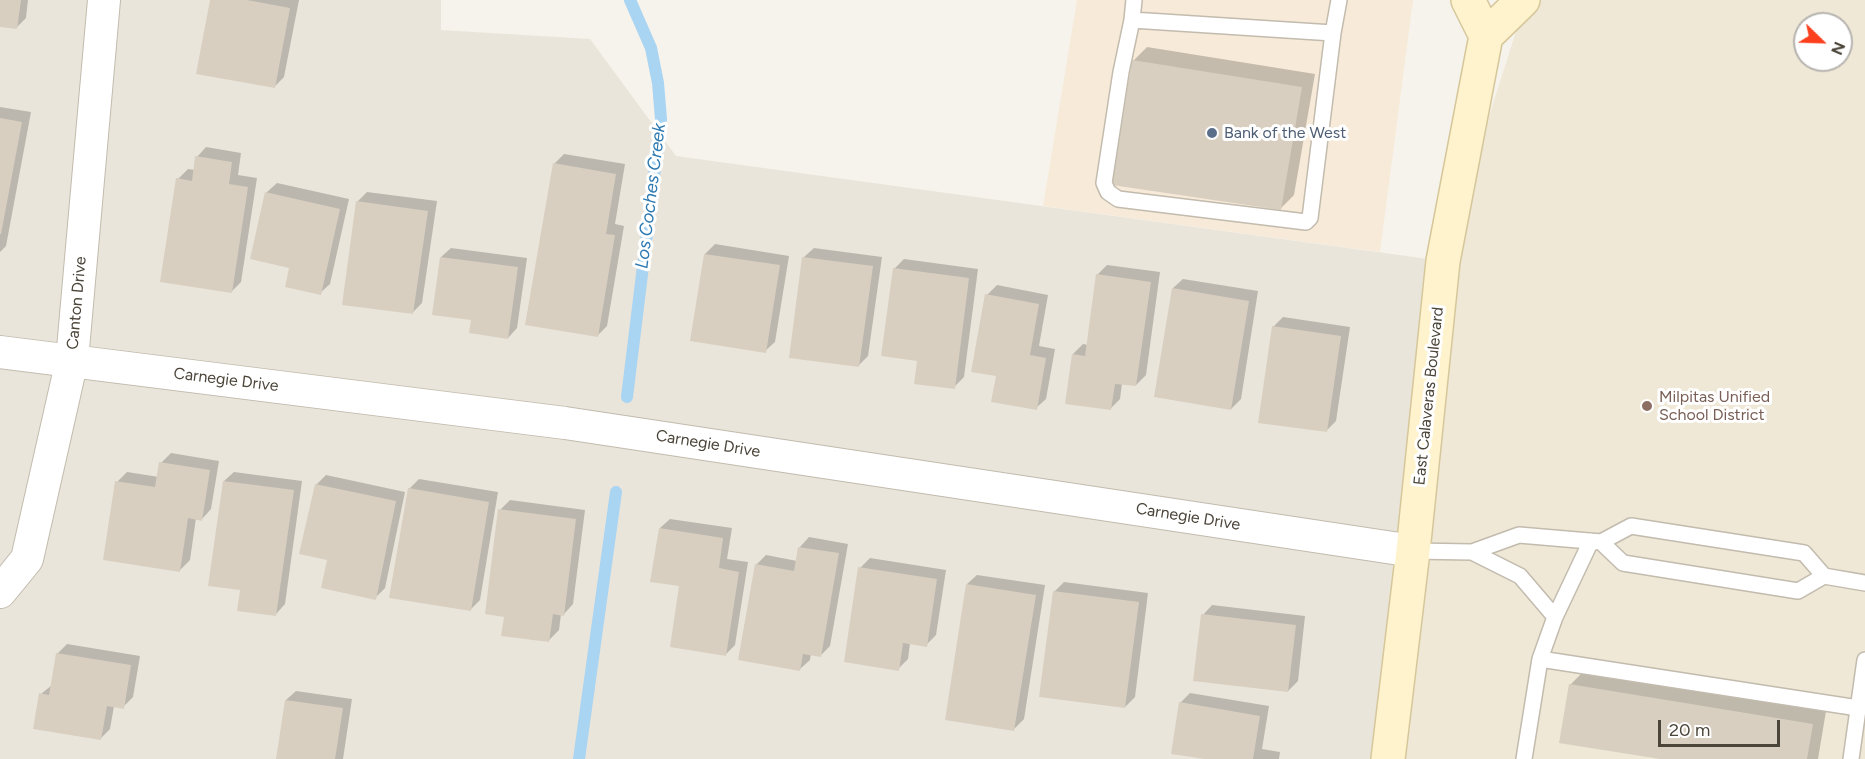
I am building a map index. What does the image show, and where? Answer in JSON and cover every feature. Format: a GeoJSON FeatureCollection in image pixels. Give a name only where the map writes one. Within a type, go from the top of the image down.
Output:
{"type":"FeatureCollection","features":[{"type":"Feature","properties":{"kind":"main road"},"geometry":{"type":"LineString","coordinates":[[1468,0],[1486,36],[1523,0]]}},
{"type":"Feature","properties":{"kind":"main road","name":"East Calaveras Boulevard"},"geometry":{"type":"LineString","coordinates":[[1388,759],[1413,550],[1443,261],[1486,36]]}},
{"type":"Feature","properties":{"kind":"street","name":"Canton Drive"},"geometry":{"type":"LineString","coordinates":[[0,592],[27,559],[72,360],[104,0]]}},
{"type":"Feature","properties":{"kind":"street","name":"Carnegie Drive"},"geometry":{"type":"LineString","coordinates":[[0,352],[565,423],[1413,550]]}},
{"type":"Feature","properties":{"kind":"lane"},"geometry":{"type":"LineString","coordinates":[[1134,0],[1104,183],[1108,192],[1118,199],[1306,222],[1310,218],[1339,0]]}},
{"type":"Feature","properties":{"kind":"lane"},"geometry":{"type":"LineString","coordinates":[[1132,20],[1333,33]]}},
{"type":"Feature","properties":{"kind":"lane"},"geometry":{"type":"LineString","coordinates":[[1413,550],[1472,552],[1519,535],[1596,541],[1631,526],[1803,553],[1824,576],[1865,583]]}},
{"type":"Feature","properties":{"kind":"lane"},"geometry":{"type":"LineString","coordinates":[[1596,541],[1623,563],[1798,591],[1824,576]]}},
{"type":"Feature","properties":{"kind":"lane"},"geometry":{"type":"LineString","coordinates":[[1524,759],[1540,659],[1555,616],[1596,541]]}},
{"type":"Feature","properties":{"kind":"lane"},"geometry":{"type":"LineString","coordinates":[[1472,552],[1520,576],[1555,616]]}},
{"type":"Feature","properties":{"kind":"lane"},"geometry":{"type":"LineString","coordinates":[[1540,659],[1858,708]]}},
{"type":"Feature","properties":{"kind":"lane"},"geometry":{"type":"LineString","coordinates":[[1851,759],[1865,660]]}},
{"type":"Feature","properties":{"kind":"shaded area"},"geometry":{"type":"Polygon","coordinates":[[[0,0],[441,0],[441,30],[590,39],[676,156],[1443,261],[1388,759],[0,759],[0,0]]]}},
{"type":"Feature","properties":{"kind":"shaded area"},"geometry":{"type":"Polygon","coordinates":[[[1077,0],[1413,0],[1380,252],[1043,206],[1077,0]]]}},
{"type":"Feature","properties":{"kind":"shaded area","name":"Milpitas Unified School District"},"geometry":{"type":"Polygon","coordinates":[[[1526,0],[1865,0],[1865,759],[1388,759],[1443,261],[1526,0]]]}},
{"type":"Feature","properties":{"kind":"building"},"geometry":{"type":"Polygon","coordinates":[[[0,0],[21,0],[17,29],[0,27],[0,0]]]}},
{"type":"Feature","properties":{"kind":"building"},"geometry":{"type":"Polygon","coordinates":[[[210,0],[247,0],[290,8],[275,88],[196,74],[210,0]]]}},
{"type":"Feature","properties":{"kind":"building"},"geometry":{"type":"Polygon","coordinates":[[[1132,60],[1302,87],[1281,210],[1112,185],[1132,60]]]}},
{"type":"Feature","properties":{"kind":"building"},"geometry":{"type":"Polygon","coordinates":[[[0,118],[22,122],[1,234],[0,234],[0,118]]]}},
{"type":"Feature","properties":{"kind":"building"},"geometry":{"type":"Polygon","coordinates":[[[195,156],[232,162],[229,184],[248,187],[232,293],[160,282],[176,178],[192,181],[195,156]]]}},
{"type":"Feature","properties":{"kind":"building"},"geometry":{"type":"Polygon","coordinates":[[[553,163],[616,174],[606,234],[615,235],[598,337],[525,325],[553,163]]]}},
{"type":"Feature","properties":{"kind":"building"},"geometry":{"type":"Polygon","coordinates":[[[265,192],[340,209],[321,295],[285,287],[289,268],[250,259],[265,192]]]}},
{"type":"Feature","properties":{"kind":"building"},"geometry":{"type":"Polygon","coordinates":[[[356,201],[428,211],[413,314],[342,305],[356,201]]]}},
{"type":"Feature","properties":{"kind":"building"},"geometry":{"type":"Polygon","coordinates":[[[704,254],[780,265],[766,353],[690,341],[704,254]]]}},
{"type":"Feature","properties":{"kind":"building"},"geometry":{"type":"Polygon","coordinates":[[[440,257],[518,267],[508,339],[469,333],[471,320],[432,315],[440,257]]]}},
{"type":"Feature","properties":{"kind":"building"},"geometry":{"type":"Polygon","coordinates":[[[802,257],[873,266],[859,367],[789,358],[802,257]]]}},
{"type":"Feature","properties":{"kind":"building"},"geometry":{"type":"Polygon","coordinates":[[[893,268],[969,278],[955,389],[914,384],[917,361],[881,356],[893,268]]]}},
{"type":"Feature","properties":{"kind":"building"},"geometry":{"type":"Polygon","coordinates":[[[1096,274],[1151,282],[1136,386],[1115,384],[1111,410],[1065,404],[1072,354],[1085,356],[1096,274]]]}},
{"type":"Feature","properties":{"kind":"building"},"geometry":{"type":"Polygon","coordinates":[[[1172,288],[1249,301],[1231,410],[1154,397],[1172,288]]]}},
{"type":"Feature","properties":{"kind":"building"},"geometry":{"type":"Polygon","coordinates":[[[985,294],[1039,304],[1030,355],[1046,358],[1037,410],[991,402],[996,376],[971,372],[985,294]]]}},
{"type":"Feature","properties":{"kind":"building"},"geometry":{"type":"Polygon","coordinates":[[[1272,326],[1341,336],[1327,432],[1258,423],[1272,326]]]}},
{"type":"Feature","properties":{"kind":"building"},"geometry":{"type":"Polygon","coordinates":[[[159,462],[210,470],[202,521],[188,518],[180,572],[103,560],[115,481],[155,487],[159,462]]]}},
{"type":"Feature","properties":{"kind":"building"},"geometry":{"type":"Polygon","coordinates":[[[223,481],[294,490],[276,616],[237,611],[240,590],[208,586],[223,481]]]}},
{"type":"Feature","properties":{"kind":"building"},"geometry":{"type":"Polygon","coordinates":[[[315,484],[396,501],[376,600],[321,588],[327,560],[299,554],[315,484]]]}},
{"type":"Feature","properties":{"kind":"building"},"geometry":{"type":"Polygon","coordinates":[[[408,488],[489,502],[471,611],[389,598],[408,488]]]}},
{"type":"Feature","properties":{"kind":"building"},"geometry":{"type":"Polygon","coordinates":[[[498,509],[576,519],[564,616],[553,614],[549,642],[501,636],[504,617],[485,614],[498,509]]]}},
{"type":"Feature","properties":{"kind":"building"},"geometry":{"type":"Polygon","coordinates":[[[659,528],[723,538],[719,568],[739,572],[726,656],[670,647],[679,586],[650,582],[659,528]]]}},
{"type":"Feature","properties":{"kind":"building"},"geometry":{"type":"Polygon","coordinates":[[[798,547],[839,553],[821,657],[803,654],[800,671],[738,660],[755,564],[794,571],[798,547]]]}},
{"type":"Feature","properties":{"kind":"building"},"geometry":{"type":"Polygon","coordinates":[[[858,567],[937,579],[927,647],[903,643],[899,671],[844,662],[858,567]]]}},
{"type":"Feature","properties":{"kind":"building"},"geometry":{"type":"Polygon","coordinates":[[[966,584],[1036,595],[1014,731],[945,720],[966,584]]]}},
{"type":"Feature","properties":{"kind":"building"},"geometry":{"type":"Polygon","coordinates":[[[1053,591],[1139,602],[1125,708],[1039,697],[1053,591]]]}},
{"type":"Feature","properties":{"kind":"building"},"geometry":{"type":"Polygon","coordinates":[[[1201,614],[1296,625],[1288,692],[1193,681],[1201,614]]]}},
{"type":"Feature","properties":{"kind":"building"},"geometry":{"type":"Polygon","coordinates":[[[56,653],[131,665],[124,709],[107,706],[101,740],[33,729],[39,693],[49,695],[56,653]]]}},
{"type":"Feature","properties":{"kind":"building"},"geometry":{"type":"Polygon","coordinates":[[[1569,684],[1813,724],[1807,759],[1660,759],[1559,743],[1569,684]]]}},
{"type":"Feature","properties":{"kind":"building"},"geometry":{"type":"Polygon","coordinates":[[[285,700],[343,708],[335,759],[276,759],[285,700]]]}},
{"type":"Feature","properties":{"kind":"building"},"geometry":{"type":"Polygon","coordinates":[[[1179,702],[1260,716],[1253,759],[1205,759],[1171,754],[1179,702]]]}},
{"type":"Feature","properties":{"kind":"waterway","name":"Los Coches Creek"},"geometry":{"type":"LineString","coordinates":[[627,397],[661,119],[658,83],[651,48],[630,0]]}},
{"type":"Feature","properties":{"kind":"waterway","name":"Los Coches Creek"},"geometry":{"type":"LineString","coordinates":[[579,759],[616,492]]}},
{"type":"Feature","properties":{"kind":"place","name":"Bank of the West"},"geometry":{"type":"Point","coordinates":[1212,133]}},
{"type":"Feature","properties":{"kind":"place","name":"Milpitas Unified School District"},"geometry":{"type":"Point","coordinates":[1647,406]}}]}
